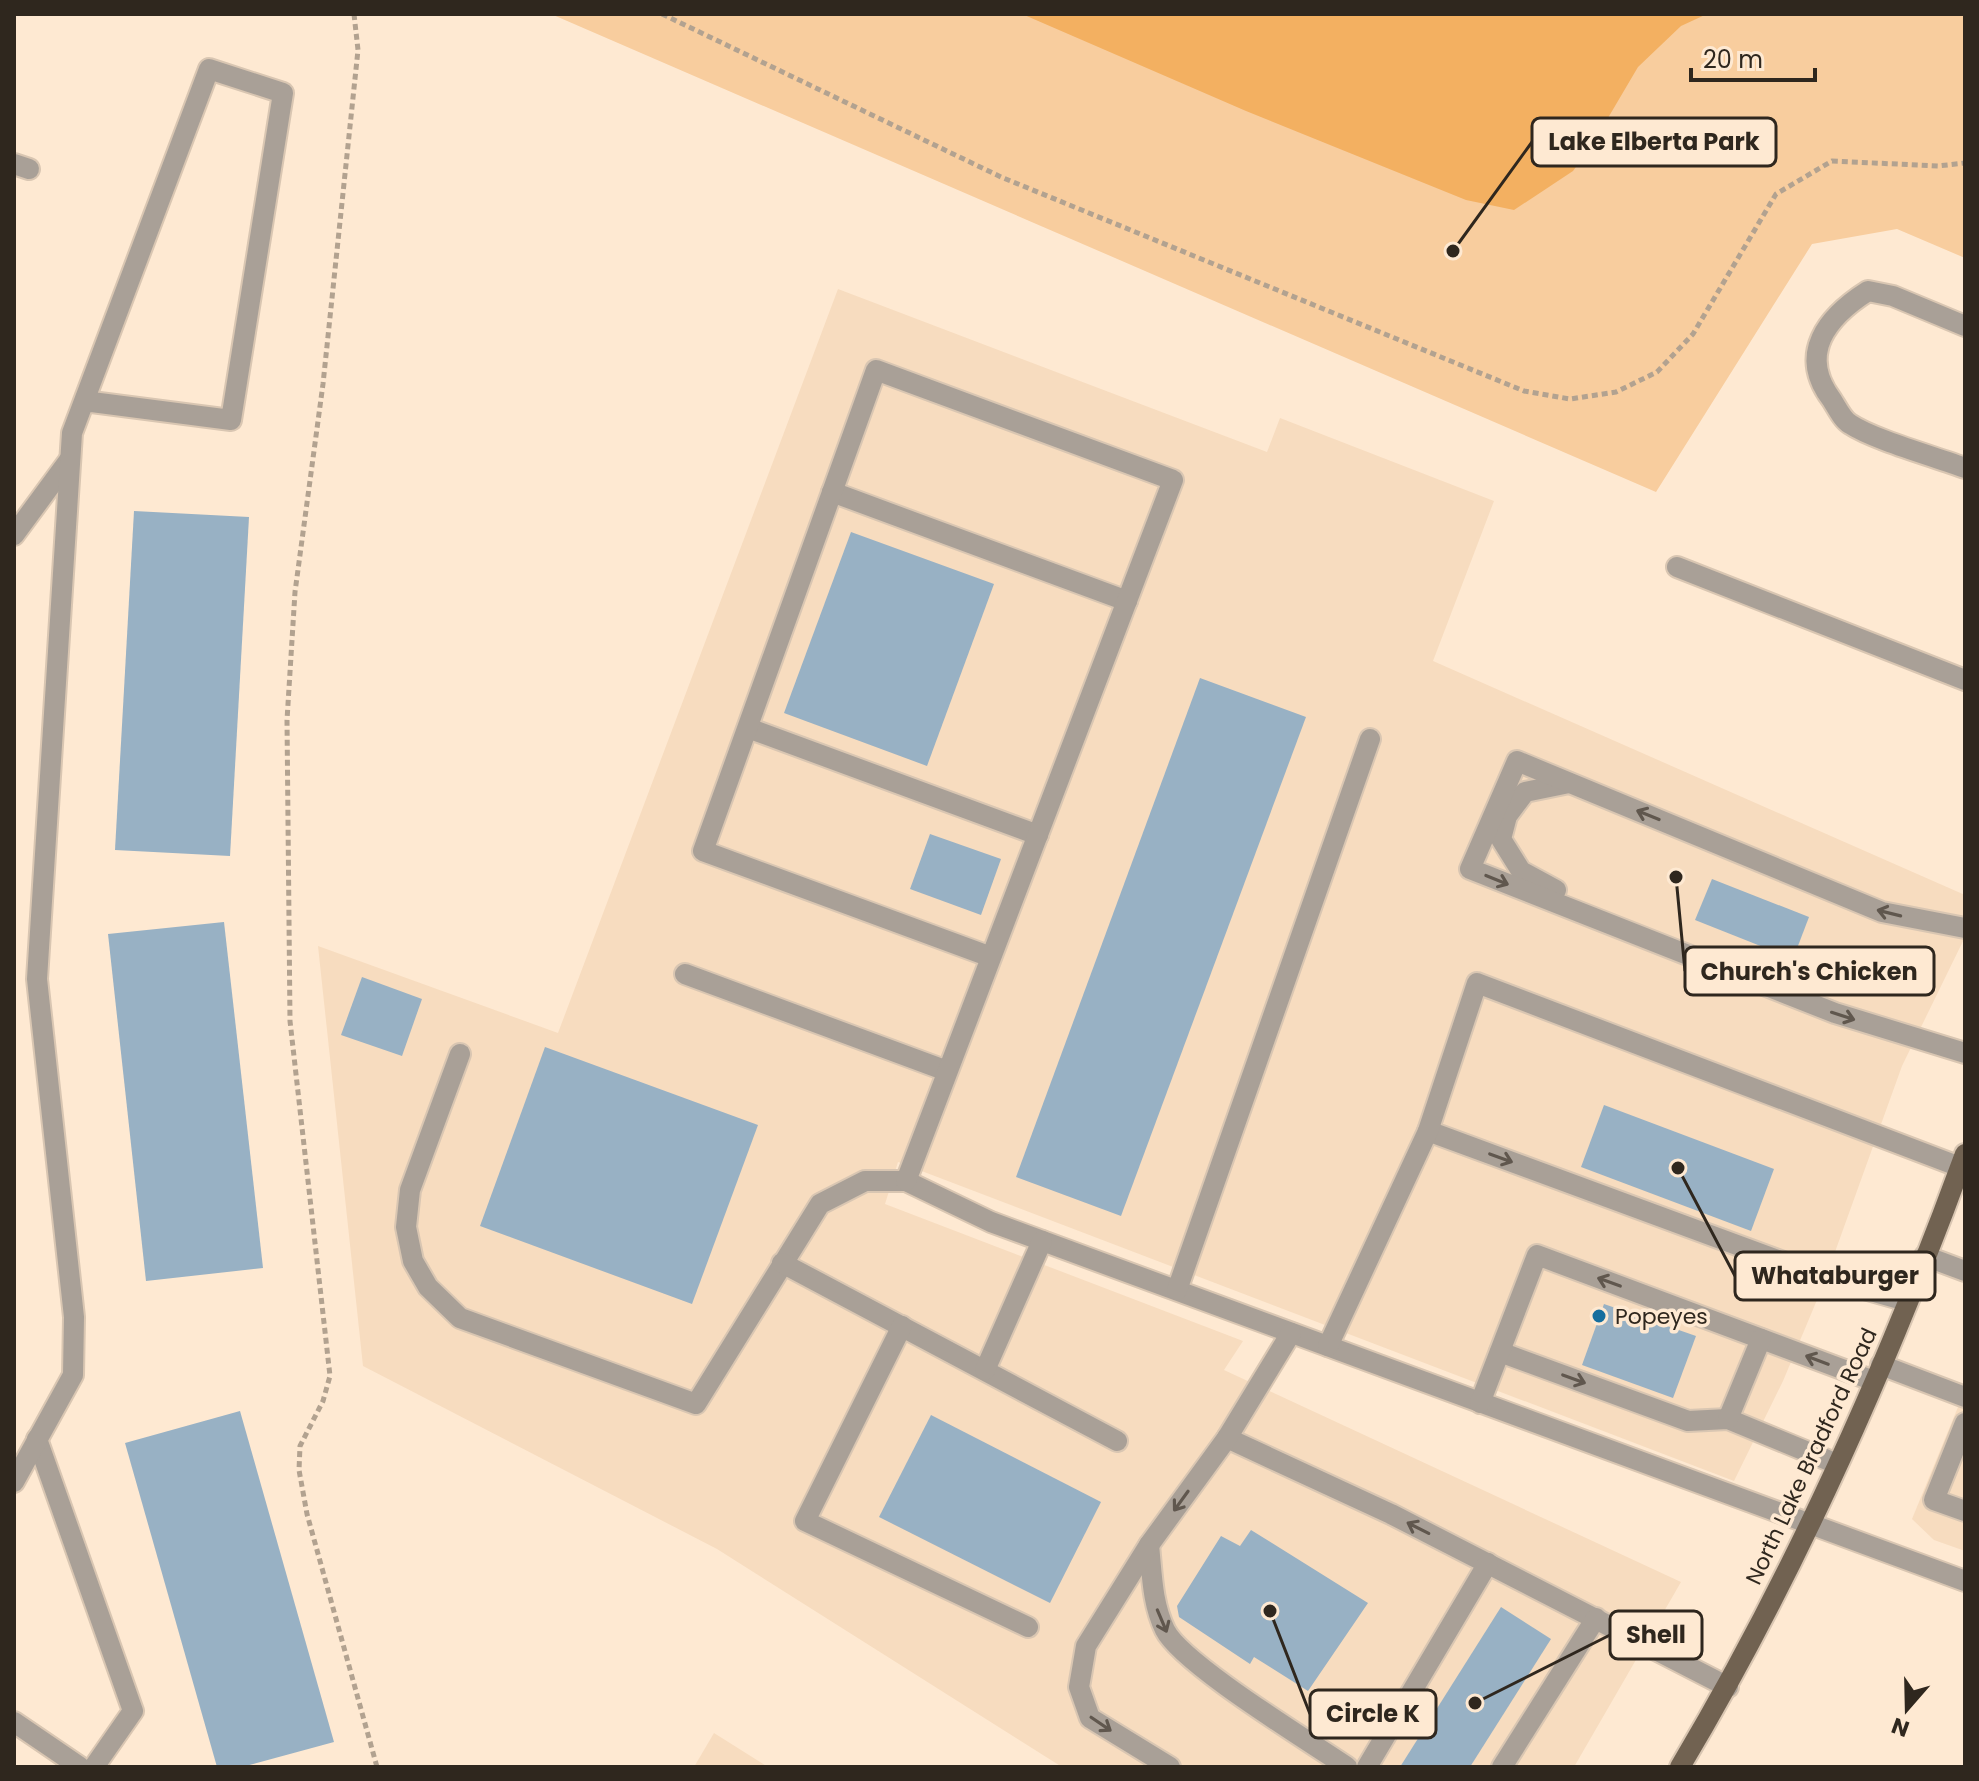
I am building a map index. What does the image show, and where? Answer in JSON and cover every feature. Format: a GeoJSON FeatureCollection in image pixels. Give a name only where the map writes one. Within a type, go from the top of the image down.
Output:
{"type":"FeatureCollection","features":[{"type":"Feature","properties":{"kind":"main road","name":"North Lake Bradford Road"},"geometry":{"type":"LineString","coordinates":[[1680,1767],[1728,1687],[1810,1524],[1877,1373],[1963,1161]]}},
{"type":"Feature","properties":{"kind":"street"},"geometry":{"type":"LineString","coordinates":[[14,1482],[73,1375],[74,1317],[37,979],[72,433],[84,401],[209,69],[283,93],[231,420],[84,401]]}},
{"type":"Feature","properties":{"kind":"street"},"geometry":{"type":"LineString","coordinates":[[1965,326],[1893,296],[1868,291],[1840,309],[1821,334],[1818,363],[1822,387],[1849,424],[1965,468]]}},
{"type":"Feature","properties":{"kind":"street"},"geometry":{"type":"LineString","coordinates":[[906,1181],[1173,480],[876,370],[703,851],[991,957]]}},
{"type":"Feature","properties":{"kind":"street"},"geometry":{"type":"LineString","coordinates":[[14,535],[70,459]]}},
{"type":"Feature","properties":{"kind":"street"},"geometry":{"type":"LineString","coordinates":[[832,492],[1127,601]]}},
{"type":"Feature","properties":{"kind":"street"},"geometry":{"type":"LineString","coordinates":[[1677,567],[1965,680]]}},
{"type":"Feature","properties":{"kind":"street"},"geometry":{"type":"LineString","coordinates":[[748,728],[1038,835]]}},
{"type":"Feature","properties":{"kind":"street"},"geometry":{"type":"LineString","coordinates":[[1177,1290],[1370,739]]}},
{"type":"Feature","properties":{"kind":"street"},"geometry":{"type":"LineString","coordinates":[[1965,928],[1882,912],[1517,761],[1470,869],[1808,1003],[1965,1053]]}},
{"type":"Feature","properties":{"kind":"street"},"geometry":{"type":"LineString","coordinates":[[1569,783],[1525,792],[1507,816],[1501,839],[1521,871],[1543,885],[1784,979],[1808,1003]]}},
{"type":"Feature","properties":{"kind":"street"},"geometry":{"type":"LineString","coordinates":[[685,974],[947,1071]]}},
{"type":"Feature","properties":{"kind":"street"},"geometry":{"type":"LineString","coordinates":[[1328,1346],[1428,1131],[1477,983],[1963,1161]]}},
{"type":"Feature","properties":{"kind":"street"},"geometry":{"type":"LineString","coordinates":[[460,1054],[410,1190],[406,1227],[413,1261],[428,1287],[460,1318],[696,1404],[820,1204],[865,1181],[906,1181],[991,1222],[1965,1581]]}},
{"type":"Feature","properties":{"kind":"street"},"geometry":{"type":"LineString","coordinates":[[1428,1131],[1832,1280],[1907,1301]]}},
{"type":"Feature","properties":{"kind":"street"},"geometry":{"type":"LineString","coordinates":[[985,1370],[1042,1241]]}},
{"type":"Feature","properties":{"kind":"street"},"geometry":{"type":"LineString","coordinates":[[1480,1403],[1537,1255],[1761,1339],[1965,1397]]}},
{"type":"Feature","properties":{"kind":"street"},"geometry":{"type":"LineString","coordinates":[[1925,1256],[1965,1271]]}},
{"type":"Feature","properties":{"kind":"street"},"geometry":{"type":"LineString","coordinates":[[782,1263],[1117,1441]]}},
{"type":"Feature","properties":{"kind":"street"},"geometry":{"type":"LineString","coordinates":[[902,1326],[805,1521],[1028,1627]]}},
{"type":"Feature","properties":{"kind":"street"},"geometry":{"type":"LineString","coordinates":[[1170,1767],[1139,1759],[1090,1718],[1079,1687],[1086,1646],[1149,1545],[1227,1438],[1291,1333]]}},
{"type":"Feature","properties":{"kind":"street"},"geometry":{"type":"LineString","coordinates":[[1728,1419],[1761,1339]]}},
{"type":"Feature","properties":{"kind":"street"},"geometry":{"type":"LineString","coordinates":[[1500,1352],[1688,1421],[1728,1419],[1837,1464]]}},
{"type":"Feature","properties":{"kind":"street"},"geometry":{"type":"LineString","coordinates":[[1965,1423],[1934,1500],[1965,1511]]}},
{"type":"Feature","properties":{"kind":"street"},"geometry":{"type":"LineString","coordinates":[[1227,1438],[1488,1563],[1728,1687]]}},
{"type":"Feature","properties":{"kind":"street"},"geometry":{"type":"LineString","coordinates":[[37,1439],[133,1711],[94,1767]]}},
{"type":"Feature","properties":{"kind":"street"},"geometry":{"type":"LineString","coordinates":[[1149,1545],[1155,1604],[1166,1633],[1190,1658],[1347,1767]]}},
{"type":"Feature","properties":{"kind":"street"},"geometry":{"type":"LineString","coordinates":[[1367,1767],[1488,1563]]}},
{"type":"Feature","properties":{"kind":"street"},"geometry":{"type":"LineString","coordinates":[[1502,1767],[1596,1618]]}},
{"type":"Feature","properties":{"kind":"street"},"geometry":{"type":"LineString","coordinates":[[14,1722],[80,1767]]}},
{"type":"Feature","properties":{"kind":"path"},"geometry":{"type":"LineString","coordinates":[[354,14],[358,50],[323,384],[295,592],[287,720],[286,886],[290,1021],[330,1376],[323,1401],[300,1446],[299,1470],[307,1514],[377,1767]]}},
{"type":"Feature","properties":{"kind":"path"},"geometry":{"type":"LineString","coordinates":[[662,14],[1001,177],[1524,391],[1570,399],[1616,392],[1657,372],[1693,334],[1776,194],[1801,178],[1832,161],[1938,166],[1965,163]]}},
{"type":"Feature","properties":{"kind":"shaded area"},"geometry":{"type":"Polygon","coordinates":[[[551,14],[1965,14],[1965,258],[1897,229],[1812,244],[1656,492],[551,14]]]}},
{"type":"Feature","properties":{"kind":"shaded area"},"geometry":{"type":"Polygon","coordinates":[[[1022,14],[1707,14],[1681,26],[1638,67],[1573,171],[1514,210],[1466,200],[1246,111],[1022,14]]]}},
{"type":"Feature","properties":{"kind":"shaded area"},"geometry":{"type":"Polygon","coordinates":[[[838,289],[1267,452],[1280,418],[1494,501],[1433,661],[1965,895],[1965,937],[1902,1066],[1822,1288],[1783,1381],[1734,1481],[898,1162],[885,1204],[1243,1341],[1224,1370],[1681,1582],[1574,1767],[1062,1767],[717,1549],[363,1366],[318,946],[558,1033],[838,289]]]}},
{"type":"Feature","properties":{"kind":"shaded area"},"geometry":{"type":"Polygon","coordinates":[[[1965,1390],[1965,1551],[1934,1540],[1912,1519],[1965,1390]]]}},
{"type":"Feature","properties":{"kind":"shaded area"},"geometry":{"type":"Polygon","coordinates":[[[714,1733],[768,1767],[694,1767],[714,1733]]]}},
{"type":"Feature","properties":{"kind":"building"},"geometry":{"type":"Polygon","coordinates":[[[134,511],[249,517],[230,856],[115,850],[134,511]]]}},
{"type":"Feature","properties":{"kind":"building"},"geometry":{"type":"Polygon","coordinates":[[[851,532],[994,584],[927,766],[784,713],[851,532]]]}},
{"type":"Feature","properties":{"kind":"building"},"geometry":{"type":"Polygon","coordinates":[[[1200,678],[1306,717],[1121,1216],[1016,1177],[1200,678]]]}},
{"type":"Feature","properties":{"kind":"building"},"geometry":{"type":"Polygon","coordinates":[[[930,834],[1001,859],[981,915],[910,889],[930,834]]]}},
{"type":"Feature","properties":{"kind":"building"},"geometry":{"type":"Polygon","coordinates":[[[1712,879],[1809,917],[1793,959],[1695,920],[1712,879]]]}},
{"type":"Feature","properties":{"kind":"building"},"geometry":{"type":"Polygon","coordinates":[[[224,922],[263,1268],[146,1281],[108,934],[224,922]]]}},
{"type":"Feature","properties":{"kind":"building"},"geometry":{"type":"Polygon","coordinates":[[[362,977],[422,999],[402,1056],[341,1035],[362,977]]]}},
{"type":"Feature","properties":{"kind":"building"},"geometry":{"type":"Polygon","coordinates":[[[545,1047],[758,1125],[692,1304],[480,1226],[545,1047]]]}},
{"type":"Feature","properties":{"kind":"building"},"geometry":{"type":"Polygon","coordinates":[[[1604,1105],[1774,1169],[1751,1231],[1581,1167],[1604,1105]]]}},
{"type":"Feature","properties":{"kind":"building"},"geometry":{"type":"Polygon","coordinates":[[[1604,1304],[1696,1336],[1673,1398],[1582,1365],[1604,1304]]]}},
{"type":"Feature","properties":{"kind":"building"},"geometry":{"type":"Polygon","coordinates":[[[240,1411],[334,1742],[242,1767],[217,1767],[125,1443],[240,1411]]]}},
{"type":"Feature","properties":{"kind":"building"},"geometry":{"type":"Polygon","coordinates":[[[931,1415],[1101,1502],[1050,1603],[879,1517],[931,1415]]]}},
{"type":"Feature","properties":{"kind":"building"},"geometry":{"type":"Polygon","coordinates":[[[1251,1530],[1368,1603],[1308,1691],[1254,1657],[1250,1664],[1179,1617],[1177,1606],[1221,1536],[1240,1546],[1251,1530]]]}},
{"type":"Feature","properties":{"kind":"building"},"geometry":{"type":"Polygon","coordinates":[[[1501,1607],[1551,1639],[1470,1767],[1400,1767],[1501,1607]]]}},
{"type":"Feature","properties":{"kind":"place","name":"Lake Elberta Park"},"geometry":{"type":"Point","coordinates":[1453,251]}},
{"type":"Feature","properties":{"kind":"place","name":"Church's Chicken"},"geometry":{"type":"Point","coordinates":[1676,877]}},
{"type":"Feature","properties":{"kind":"place","name":"Whataburger"},"geometry":{"type":"Point","coordinates":[1678,1168]}},
{"type":"Feature","properties":{"kind":"place","name":"Popeyes"},"geometry":{"type":"Point","coordinates":[1599,1316]}},
{"type":"Feature","properties":{"kind":"place","name":"Circle K"},"geometry":{"type":"Point","coordinates":[1270,1611]}},
{"type":"Feature","properties":{"kind":"place","name":"Shell"},"geometry":{"type":"Point","coordinates":[1475,1703]}}]}
